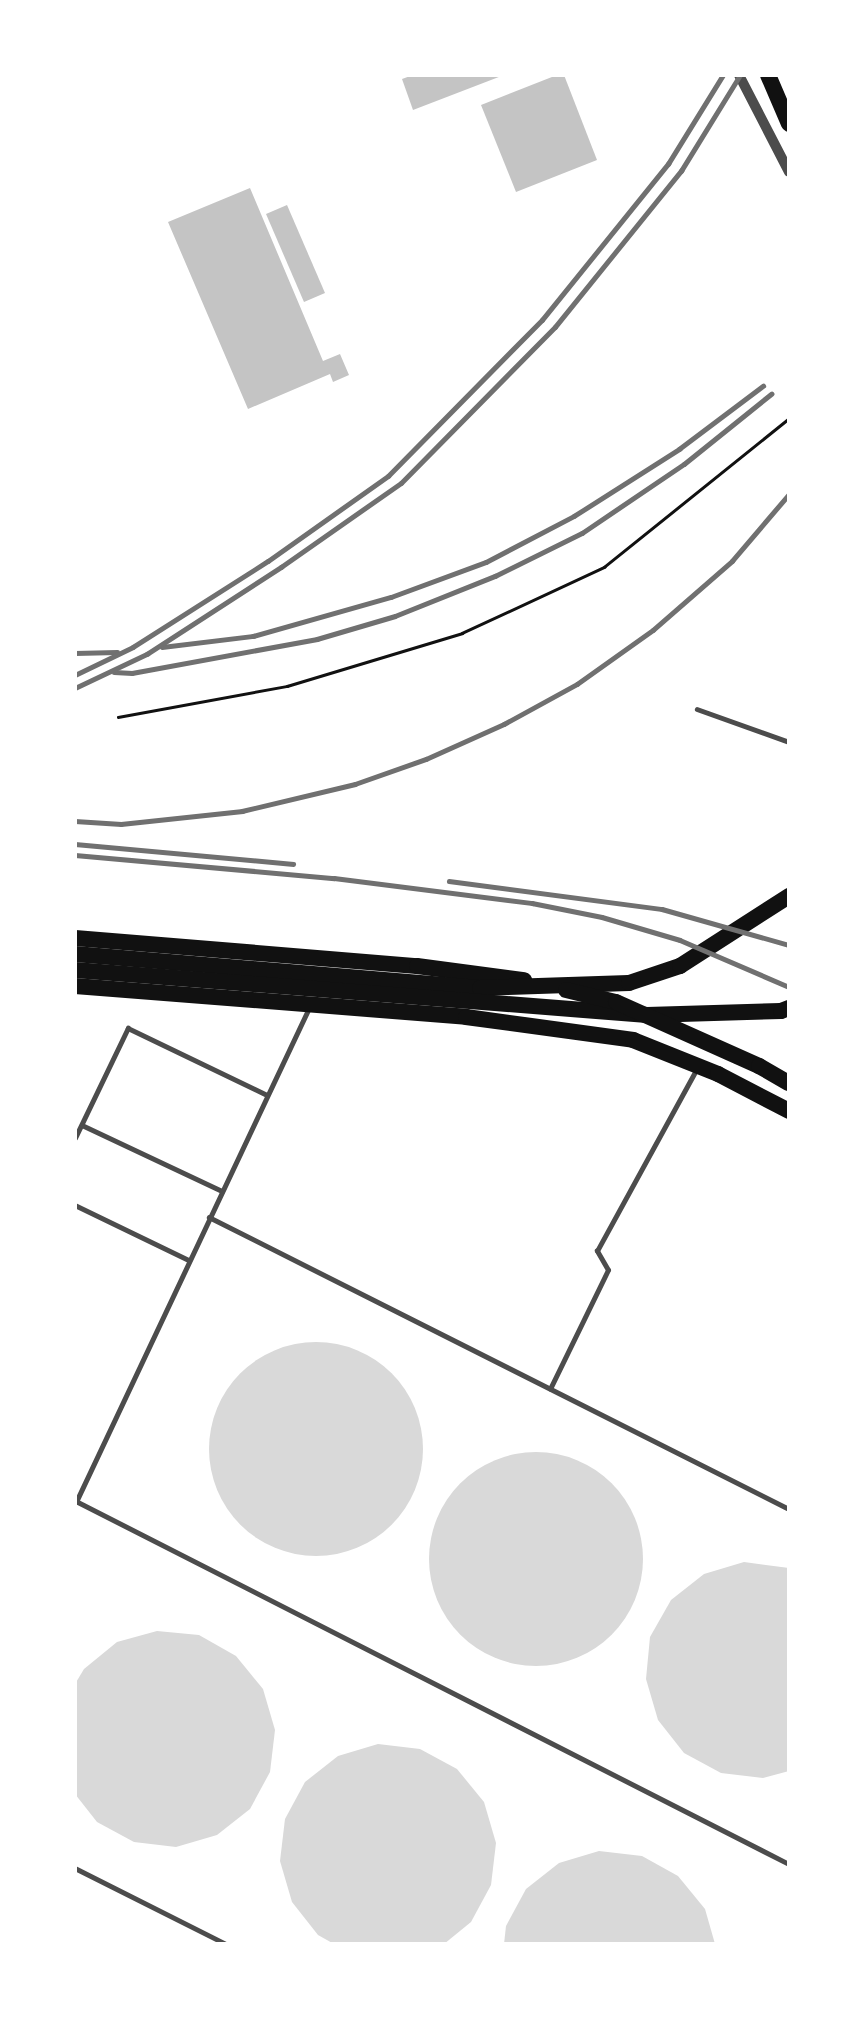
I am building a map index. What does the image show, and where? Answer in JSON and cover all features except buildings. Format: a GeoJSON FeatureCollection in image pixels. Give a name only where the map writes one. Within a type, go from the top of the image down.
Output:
{"type":"FeatureCollection","features":[{"type":"Feature","properties":{"kind":"highway"},"geometry":{"type":"LineString","coordinates":[[768,75],[789,124]]}},
{"type":"Feature","properties":{"kind":"highway"},"geometry":{"type":"LineString","coordinates":[[75,954],[480,988],[629,983],[680,966],[789,896]]}},
{"type":"Feature","properties":{"kind":"highway"},"geometry":{"type":"LineString","coordinates":[[75,938],[505,976],[616,1002],[759,1066],[789,1083]]}},
{"type":"Feature","properties":{"kind":"highway"},"geometry":{"type":"LineString","coordinates":[[75,970],[647,1015],[781,1011],[789,1008]]}},
{"type":"Feature","properties":{"kind":"highway"},"geometry":{"type":"LineString","coordinates":[[75,986],[466,1017],[633,1040],[698,1066],[789,1111]]}},
{"type":"Feature","properties":{"kind":"street"},"geometry":{"type":"LineString","coordinates":[[739,76],[789,172]]}},
{"type":"Feature","properties":{"kind":"lane"},"geometry":{"type":"LineString","coordinates":[[698,709],[789,742]]}},
{"type":"Feature","properties":{"kind":"lane"},"geometry":{"type":"LineString","coordinates":[[310,1004],[76,1502],[789,1864]]}},
{"type":"Feature","properties":{"kind":"lane"},"geometry":{"type":"LineString","coordinates":[[75,1138],[128,1028],[267,1095]]}},
{"type":"Feature","properties":{"kind":"lane"},"geometry":{"type":"LineString","coordinates":[[550,1388],[608,1270],[597,1251],[698,1066]]}},
{"type":"Feature","properties":{"kind":"lane"},"geometry":{"type":"LineString","coordinates":[[82,1125],[222,1191]]}},
{"type":"Feature","properties":{"kind":"lane"},"geometry":{"type":"LineString","coordinates":[[75,1205],[190,1260]]}},
{"type":"Feature","properties":{"kind":"lane"},"geometry":{"type":"LineString","coordinates":[[209,1217],[789,1509]]}},
{"type":"Feature","properties":{"kind":"lane"},"geometry":{"type":"LineString","coordinates":[[75,1868],[226,1944]]}},
{"type":"Feature","properties":{"kind":"path"},"geometry":{"type":"LineString","coordinates":[[118,718],[287,686],[462,633],[604,568],[789,418]]}},
{"type":"Feature","properties":{"kind":"shaded area"},"geometry":{"type":"Polygon","coordinates":[[[316,1342],[357,1350],[392,1373],[415,1408],[423,1449],[415,1490],[392,1525],[357,1548],[316,1556],[275,1548],[240,1525],[217,1490],[209,1449],[217,1408],[240,1373],[275,1350],[316,1342]]]}},
{"type":"Feature","properties":{"kind":"shaded area"},"geometry":{"type":"Polygon","coordinates":[[[536,1452],[577,1460],[612,1483],[635,1518],[643,1559],[635,1600],[612,1635],[577,1658],[536,1666],[495,1658],[460,1635],[437,1600],[429,1559],[437,1518],[460,1483],[495,1460],[536,1452]]]}},
{"type":"Feature","properties":{"kind":"shaded area"},"geometry":{"type":"Polygon","coordinates":[[[744,1562],[789,1568],[789,1771],[763,1778],[721,1773],[684,1753],[658,1720],[646,1679],[650,1637],[671,1600],[704,1574],[744,1562]]]}},
{"type":"Feature","properties":{"kind":"shaded area"},"geometry":{"type":"Polygon","coordinates":[[[157,1631],[199,1635],[236,1656],[263,1689],[275,1730],[270,1772],[250,1809],[217,1835],[176,1847],[134,1842],[97,1822],[75,1794],[75,1684],[84,1669],[117,1642],[157,1631]]]}},
{"type":"Feature","properties":{"kind":"shaded area"},"geometry":{"type":"Polygon","coordinates":[[[378,1744],[420,1749],[457,1769],[484,1802],[496,1843],[491,1885],[471,1922],[444,1944],[334,1944],[318,1935],[292,1902],[280,1861],[285,1819],[305,1782],[338,1756],[378,1744]]]}},
{"type":"Feature","properties":{"kind":"shaded area"},"geometry":{"type":"Polygon","coordinates":[[[599,1851],[642,1856],[678,1876],[705,1909],[715,1944],[504,1944],[506,1926],[526,1889],[559,1863],[599,1851]]]}},
{"type":"Feature","properties":{"kind":"railway"},"geometry":{"type":"LineString","coordinates":[[75,675],[133,647],[268,561],[388,476],[542,320],[668,164],[723,75]]}},
{"type":"Feature","properties":{"kind":"railway"},"geometry":{"type":"LineString","coordinates":[[75,688],[147,654],[281,567],[401,483],[555,327],[681,171],[740,75]]}},
{"type":"Feature","properties":{"kind":"railway"},"geometry":{"type":"LineString","coordinates":[[162,647],[253,636],[391,597],[486,562],[574,516],[679,449],[763,386]]}},
{"type":"Feature","properties":{"kind":"railway"},"geometry":{"type":"LineString","coordinates":[[114,672],[132,673],[317,639],[395,616],[495,576],[582,533],[684,464],[771,394]]}},
{"type":"Feature","properties":{"kind":"railway"},"geometry":{"type":"LineString","coordinates":[[75,821],[121,824],[242,811],[355,784],[426,759],[504,724],[577,684],[653,630],[732,561],[789,494]]}},
{"type":"Feature","properties":{"kind":"railway"},"geometry":{"type":"LineString","coordinates":[[75,653],[117,652]]}},
{"type":"Feature","properties":{"kind":"railway"},"geometry":{"type":"LineString","coordinates":[[75,844],[293,864]]}},
{"type":"Feature","properties":{"kind":"railway"},"geometry":{"type":"LineString","coordinates":[[75,855],[334,878],[532,903],[602,917],[680,940],[789,987]]}},
{"type":"Feature","properties":{"kind":"railway"},"geometry":{"type":"LineString","coordinates":[[449,881],[662,909],[789,945]]}}]}
